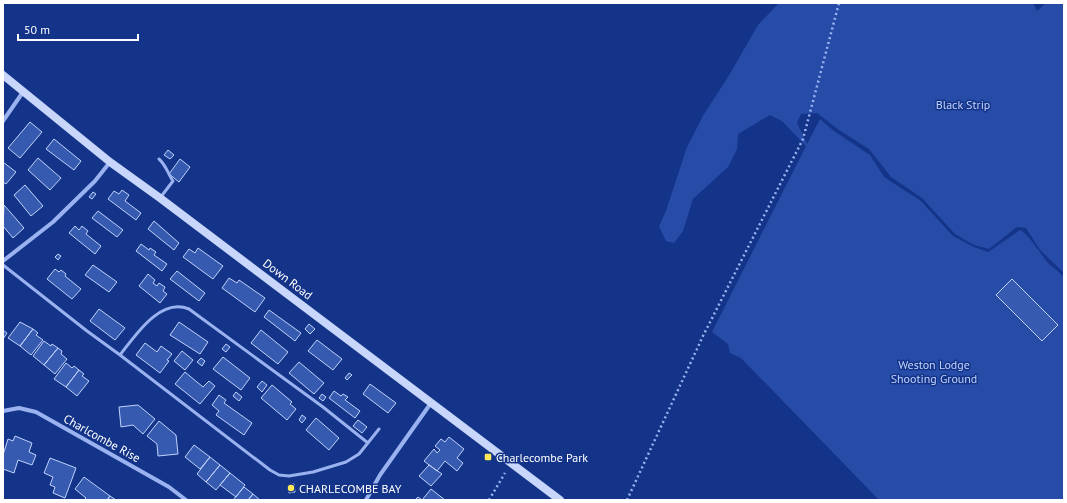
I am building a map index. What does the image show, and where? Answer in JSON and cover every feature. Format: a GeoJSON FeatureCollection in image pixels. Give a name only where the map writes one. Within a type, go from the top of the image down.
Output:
{"type":"FeatureCollection","features":[{"type":"Feature","properties":{"kind":"street","name":"Down Road"},"geometry":{"type":"LineString","coordinates":[[3,75],[110,162],[160,198],[560,500]]}},
{"type":"Feature","properties":{"kind":"street"},"geometry":{"type":"LineString","coordinates":[[3,121],[24,91]]}},
{"type":"Feature","properties":{"kind":"street"},"geometry":{"type":"LineString","coordinates":[[3,261],[53,222],[95,181],[110,162]]}},
{"type":"Feature","properties":{"kind":"street"},"geometry":{"type":"LineString","coordinates":[[366,500],[380,475],[431,404]]}},
{"type":"Feature","properties":{"kind":"street","name":"Charlcombe Rise"},"geometry":{"type":"LineString","coordinates":[[3,410],[19,408],[36,412],[169,487],[186,500]]}},
{"type":"Feature","properties":{"kind":"lane"},"geometry":{"type":"LineString","coordinates":[[159,159],[164,164],[168,175],[173,182],[160,198]]}},
{"type":"Feature","properties":{"kind":"lane"},"geometry":{"type":"LineString","coordinates":[[3,265],[87,331],[120,354],[270,470],[279,475],[313,472],[342,464],[354,458],[368,444],[379,429]]}},
{"type":"Feature","properties":{"kind":"lane"},"geometry":{"type":"LineString","coordinates":[[120,354],[150,318],[168,309],[184,307],[323,407],[368,444]]}},
{"type":"Feature","properties":{"kind":"path"},"geometry":{"type":"LineString","coordinates":[[627,500],[703,336],[803,139],[839,3]]}},
{"type":"Feature","properties":{"kind":"path"},"geometry":{"type":"LineString","coordinates":[[489,500],[512,463]]}},
{"type":"Feature","properties":{"kind":"green space"},"geometry":{"type":"Polygon","coordinates":[[[779,3],[1033,3],[1037,11],[1046,3],[1064,3],[1064,273],[1040,250],[1026,228],[1017,227],[989,249],[974,245],[955,234],[922,198],[891,177],[869,149],[839,130],[817,113],[801,114],[797,123],[807,144],[820,119],[834,131],[870,155],[884,177],[921,201],[953,236],[974,247],[988,252],[1020,230],[1024,232],[1031,240],[1049,264],[1064,277],[1064,500],[879,500],[741,358],[730,353],[728,344],[712,332],[806,146],[782,121],[770,115],[738,134],[737,149],[728,167],[693,199],[683,231],[674,243],[666,241],[659,226],[666,211],[687,147],[704,114],[728,77],[758,25],[779,3]]]}},
{"type":"Feature","properties":{"kind":"building"},"geometry":{"type":"Polygon","coordinates":[[[30,122],[42,132],[20,158],[8,148],[30,122]]]}},
{"type":"Feature","properties":{"kind":"building"},"geometry":{"type":"Polygon","coordinates":[[[54,139],[81,161],[74,170],[46,149],[54,139]]]}},
{"type":"Feature","properties":{"kind":"building"},"geometry":{"type":"Polygon","coordinates":[[[168,150],[174,155],[170,159],[164,155],[168,150]]]}},
{"type":"Feature","properties":{"kind":"building"},"geometry":{"type":"Polygon","coordinates":[[[38,158],[61,178],[50,190],[28,170],[38,158]]]}},
{"type":"Feature","properties":{"kind":"building"},"geometry":{"type":"Polygon","coordinates":[[[180,159],[190,167],[179,182],[169,174],[180,159]]]}},
{"type":"Feature","properties":{"kind":"building"},"geometry":{"type":"Polygon","coordinates":[[[3,162],[16,172],[6,184],[3,182],[3,162]]]}},
{"type":"Feature","properties":{"kind":"building"},"geometry":{"type":"Polygon","coordinates":[[[25,185],[43,206],[31,216],[14,195],[25,185]]]}},
{"type":"Feature","properties":{"kind":"building"},"geometry":{"type":"Polygon","coordinates":[[[122,190],[129,195],[125,201],[141,213],[136,220],[108,199],[114,191],[119,194],[122,190]]]}},
{"type":"Feature","properties":{"kind":"building"},"geometry":{"type":"Polygon","coordinates":[[[93,192],[96,194],[92,199],[89,197],[93,192]]]}},
{"type":"Feature","properties":{"kind":"building"},"geometry":{"type":"Polygon","coordinates":[[[4,205],[24,228],[13,238],[3,226],[4,205]]]}},
{"type":"Feature","properties":{"kind":"building"},"geometry":{"type":"Polygon","coordinates":[[[98,211],[123,230],[117,237],[92,218],[98,211]]]}},
{"type":"Feature","properties":{"kind":"building"},"geometry":{"type":"Polygon","coordinates":[[[154,221],[179,243],[174,250],[148,229],[154,221]]]}},
{"type":"Feature","properties":{"kind":"building"},"geometry":{"type":"Polygon","coordinates":[[[75,226],[79,230],[82,226],[88,231],[86,234],[101,246],[95,254],[69,233],[75,226]]]}},
{"type":"Feature","properties":{"kind":"building"},"geometry":{"type":"Polygon","coordinates":[[[141,244],[149,250],[150,248],[156,252],[154,255],[167,264],[162,271],[136,251],[141,244]]]}},
{"type":"Feature","properties":{"kind":"building"},"geometry":{"type":"Polygon","coordinates":[[[198,248],[223,266],[213,279],[183,257],[189,249],[195,253],[198,248]]]}},
{"type":"Feature","properties":{"kind":"building"},"geometry":{"type":"Polygon","coordinates":[[[58,254],[61,256],[58,260],[55,257],[58,254]]]}},
{"type":"Feature","properties":{"kind":"building"},"geometry":{"type":"Polygon","coordinates":[[[93,265],[117,282],[109,292],[85,275],[93,265]]]}},
{"type":"Feature","properties":{"kind":"building"},"geometry":{"type":"Polygon","coordinates":[[[55,269],[59,272],[61,270],[66,274],[65,276],[81,289],[72,299],[47,279],[55,269]]]}},
{"type":"Feature","properties":{"kind":"building"},"geometry":{"type":"Polygon","coordinates":[[[177,271],[205,293],[199,301],[170,279],[177,271]]]}},
{"type":"Feature","properties":{"kind":"building"},"geometry":{"type":"Polygon","coordinates":[[[148,274],[155,280],[153,283],[157,286],[159,283],[165,287],[163,291],[167,294],[160,303],[139,286],[148,274]]]}},
{"type":"Feature","properties":{"kind":"building"},"geometry":{"type":"Polygon","coordinates":[[[229,278],[237,283],[239,280],[265,298],[255,312],[222,288],[229,278]]]}},
{"type":"Feature","properties":{"kind":"building"},"geometry":{"type":"Polygon","coordinates":[[[1012,279],[1058,325],[1042,341],[996,295],[1012,279]]]}},
{"type":"Feature","properties":{"kind":"building"},"geometry":{"type":"Polygon","coordinates":[[[99,309],[125,328],[115,340],[90,321],[99,309]]]}},
{"type":"Feature","properties":{"kind":"building"},"geometry":{"type":"Polygon","coordinates":[[[269,310],[301,333],[295,341],[264,317],[269,310]]]}},
{"type":"Feature","properties":{"kind":"building"},"geometry":{"type":"Polygon","coordinates":[[[20,322],[33,329],[20,346],[8,338],[20,322]]]}},
{"type":"Feature","properties":{"kind":"building"},"geometry":{"type":"Polygon","coordinates":[[[179,322],[208,342],[200,354],[170,335],[179,322]]]}},
{"type":"Feature","properties":{"kind":"building"},"geometry":{"type":"Polygon","coordinates":[[[309,324],[315,329],[310,334],[305,329],[309,324]]]}},
{"type":"Feature","properties":{"kind":"building"},"geometry":{"type":"Polygon","coordinates":[[[33,329],[38,333],[36,335],[43,340],[31,355],[20,346],[33,329]]]}},
{"type":"Feature","properties":{"kind":"building"},"geometry":{"type":"Polygon","coordinates":[[[3,330],[7,333],[3,339],[3,330]]]}},
{"type":"Feature","properties":{"kind":"building"},"geometry":{"type":"Polygon","coordinates":[[[261,330],[288,352],[278,364],[251,343],[261,330]]]}},
{"type":"Feature","properties":{"kind":"building"},"geometry":{"type":"Polygon","coordinates":[[[317,340],[342,359],[333,370],[308,351],[317,340]]]}},
{"type":"Feature","properties":{"kind":"building"},"geometry":{"type":"Polygon","coordinates":[[[44,341],[51,346],[52,344],[58,348],[44,365],[33,356],[44,341]]]}},
{"type":"Feature","properties":{"kind":"building"},"geometry":{"type":"Polygon","coordinates":[[[145,343],[157,352],[161,346],[172,354],[167,360],[169,361],[160,373],[136,355],[145,343]]]}},
{"type":"Feature","properties":{"kind":"building"},"geometry":{"type":"Polygon","coordinates":[[[226,344],[230,347],[226,352],[222,349],[226,344]]]}},
{"type":"Feature","properties":{"kind":"building"},"geometry":{"type":"Polygon","coordinates":[[[58,348],[62,351],[61,354],[67,359],[55,374],[44,365],[58,348]]]}},
{"type":"Feature","properties":{"kind":"building"},"geometry":{"type":"Polygon","coordinates":[[[182,351],[193,360],[185,370],[174,361],[182,351]]]}},
{"type":"Feature","properties":{"kind":"building"},"geometry":{"type":"Polygon","coordinates":[[[223,357],[250,378],[241,390],[213,369],[223,357]]]}},
{"type":"Feature","properties":{"kind":"building"},"geometry":{"type":"Polygon","coordinates":[[[201,358],[205,361],[202,366],[197,362],[201,358]]]}},
{"type":"Feature","properties":{"kind":"building"},"geometry":{"type":"Polygon","coordinates":[[[299,362],[324,383],[314,394],[289,373],[299,362]]]}},
{"type":"Feature","properties":{"kind":"building"},"geometry":{"type":"Polygon","coordinates":[[[66,363],[72,368],[74,366],[79,370],[66,387],[54,379],[66,363]]]}},
{"type":"Feature","properties":{"kind":"building"},"geometry":{"type":"Polygon","coordinates":[[[79,370],[84,374],[82,376],[89,381],[77,396],[66,387],[79,370]]]}},
{"type":"Feature","properties":{"kind":"building"},"geometry":{"type":"Polygon","coordinates":[[[185,372],[203,387],[209,381],[215,386],[200,404],[175,384],[185,372]]]}},
{"type":"Feature","properties":{"kind":"building"},"geometry":{"type":"Polygon","coordinates":[[[349,373],[352,375],[347,380],[345,378],[349,373]]]}},
{"type":"Feature","properties":{"kind":"building"},"geometry":{"type":"Polygon","coordinates":[[[262,381],[267,385],[262,392],[257,387],[262,381]]]}},
{"type":"Feature","properties":{"kind":"building"},"geometry":{"type":"Polygon","coordinates":[[[370,384],[396,403],[388,413],[363,394],[370,384]]]}},
{"type":"Feature","properties":{"kind":"building"},"geometry":{"type":"Polygon","coordinates":[[[272,385],[292,402],[290,404],[296,409],[287,420],[261,398],[272,385]]]}},
{"type":"Feature","properties":{"kind":"building"},"geometry":{"type":"Polygon","coordinates":[[[334,391],[341,396],[343,394],[348,397],[345,400],[360,411],[355,418],[329,398],[334,391]]]}},
{"type":"Feature","properties":{"kind":"building"},"geometry":{"type":"Polygon","coordinates":[[[236,392],[242,397],[239,401],[233,396],[236,392]]]}},
{"type":"Feature","properties":{"kind":"building"},"geometry":{"type":"Polygon","coordinates":[[[322,394],[326,397],[323,401],[319,398],[322,394]]]}},
{"type":"Feature","properties":{"kind":"building"},"geometry":{"type":"Polygon","coordinates":[[[219,395],[226,400],[224,403],[252,423],[244,435],[216,415],[219,411],[212,405],[219,395]]]}},
{"type":"Feature","properties":{"kind":"building"},"geometry":{"type":"Polygon","coordinates":[[[138,405],[155,419],[143,434],[133,425],[121,427],[119,407],[138,405]]]}},
{"type":"Feature","properties":{"kind":"building"},"geometry":{"type":"Polygon","coordinates":[[[302,415],[306,418],[302,423],[299,420],[302,415]]]}},
{"type":"Feature","properties":{"kind":"building"},"geometry":{"type":"Polygon","coordinates":[[[316,418],[339,438],[329,450],[306,430],[316,418]]]}},
{"type":"Feature","properties":{"kind":"building"},"geometry":{"type":"Polygon","coordinates":[[[358,420],[367,427],[362,433],[353,426],[358,420]]]}},
{"type":"Feature","properties":{"kind":"building"},"geometry":{"type":"Polygon","coordinates":[[[159,421],[176,435],[178,454],[158,456],[157,444],[147,436],[159,421]]]}},
{"type":"Feature","properties":{"kind":"building"},"geometry":{"type":"Polygon","coordinates":[[[15,436],[32,443],[29,452],[36,455],[32,465],[18,460],[14,473],[3,469],[3,455],[8,439],[13,441],[15,436]]]}},
{"type":"Feature","properties":{"kind":"building"},"geometry":{"type":"Polygon","coordinates":[[[449,437],[464,449],[457,458],[463,463],[457,471],[445,461],[437,471],[424,461],[434,449],[437,453],[440,450],[435,446],[441,439],[445,442],[449,437]]]}},
{"type":"Feature","properties":{"kind":"building"},"geometry":{"type":"Polygon","coordinates":[[[194,445],[210,457],[200,469],[185,457],[194,445]]]}},
{"type":"Feature","properties":{"kind":"building"},"geometry":{"type":"Polygon","coordinates":[[[210,457],[220,465],[206,482],[197,474],[210,457]]]}},
{"type":"Feature","properties":{"kind":"building"},"geometry":{"type":"Polygon","coordinates":[[[50,458],[76,468],[65,498],[53,493],[55,487],[50,485],[53,477],[44,473],[50,458]]]}},
{"type":"Feature","properties":{"kind":"building"},"geometry":{"type":"Polygon","coordinates":[[[220,465],[230,473],[216,490],[206,482],[220,465]]]}},
{"type":"Feature","properties":{"kind":"building"},"geometry":{"type":"Polygon","coordinates":[[[429,465],[442,474],[431,486],[419,476],[429,465]]]}},
{"type":"Feature","properties":{"kind":"building"},"geometry":{"type":"Polygon","coordinates":[[[230,473],[245,485],[236,497],[220,485],[230,473]]]}},
{"type":"Feature","properties":{"kind":"building"},"geometry":{"type":"Polygon","coordinates":[[[84,477],[110,496],[107,500],[84,500],[86,498],[75,489],[84,477]]]}},
{"type":"Feature","properties":{"kind":"building","name":"CHARLECOMBE BAY"},"geometry":{"type":"Polygon","coordinates":[[[294,484],[295,492],[289,493],[288,485],[294,484]]]}},
{"type":"Feature","properties":{"kind":"building"},"geometry":{"type":"Polygon","coordinates":[[[244,487],[253,494],[248,500],[233,500],[244,487]]]}},
{"type":"Feature","properties":{"kind":"building"},"geometry":{"type":"Polygon","coordinates":[[[431,489],[445,500],[422,500],[431,489]]]}},
{"type":"Feature","properties":{"kind":"building"},"geometry":{"type":"Polygon","coordinates":[[[253,494],[260,500],[248,500],[253,494]]]}},
{"type":"Feature","properties":{"kind":"building"},"geometry":{"type":"Polygon","coordinates":[[[110,496],[116,500],[107,500],[110,496]]]}},
{"type":"Feature","properties":{"kind":"building"},"geometry":{"type":"Polygon","coordinates":[[[418,497],[422,500],[415,500],[418,497]]]}},
{"type":"Feature","properties":{"kind":"place","name":"Charlecombe Park"},"geometry":{"type":"Point","coordinates":[488,457]}},
{"type":"Feature","properties":{"kind":"place","name":"CHARLECOMBE BAY"},"geometry":{"type":"Point","coordinates":[291,488]}},
{"type":"Feature","properties":{"kind":"park label","name":"Black Strip"},"geometry":{"type":"Point","coordinates":[963,104]}},
{"type":"Feature","properties":{"kind":"park label","name":"Weston Lodge Shooting Ground"},"geometry":{"type":"Point","coordinates":[934,371]}}]}
